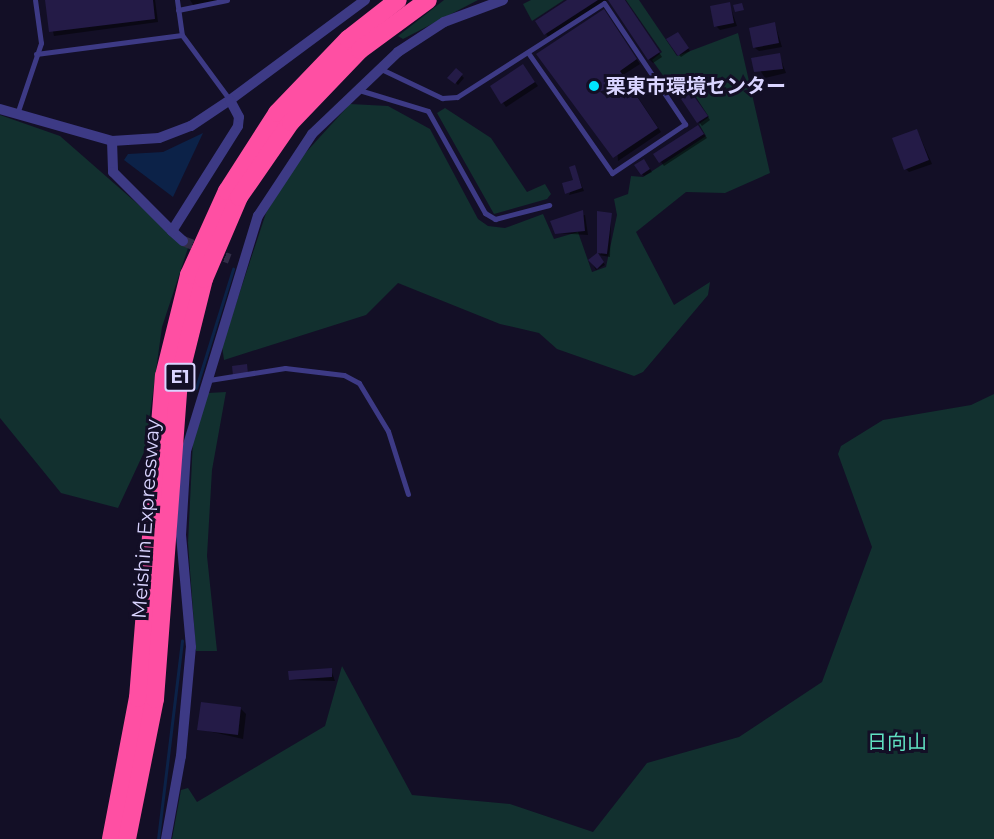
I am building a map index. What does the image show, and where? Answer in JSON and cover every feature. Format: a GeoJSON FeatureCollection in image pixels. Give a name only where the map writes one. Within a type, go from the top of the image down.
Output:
{"type":"FeatureCollection","features":[{"type":"Feature","properties":{"kind":"highway","name":"Meishin Expressway"},"geometry":{"type":"LineString","coordinates":[[111,839],[138,698],[164,376],[189,275],[227,190],[277,113],[348,39],[398,0]]}},
{"type":"Feature","properties":{"kind":"highway","name":"Meishin Expressway"},"geometry":{"type":"LineString","coordinates":[[127,839],[155,699],[179,379],[204,279],[239,197],[291,122],[360,50],[428,0]]}},
{"type":"Feature","properties":{"kind":"street"},"geometry":{"type":"LineString","coordinates":[[0,109],[112,141],[159,138],[191,126],[230,100],[365,0]]}},
{"type":"Feature","properties":{"kind":"street"},"geometry":{"type":"LineString","coordinates":[[166,839],[181,756],[192,647],[181,535],[186,451],[209,380],[240,266],[274,186],[312,134],[380,68],[444,22],[503,0]]}},
{"type":"Feature","properties":{"kind":"street"},"geometry":{"type":"LineString","coordinates":[[172,231],[238,126],[239,117],[230,100]]}},
{"type":"Feature","properties":{"kind":"street"},"geometry":{"type":"LineString","coordinates":[[112,141],[113,172],[183,241]]}},
{"type":"Feature","properties":{"kind":"street"},"geometry":{"type":"LineString","coordinates":[[230,259],[240,266]]}},
{"type":"Feature","properties":{"kind":"lane"},"geometry":{"type":"LineString","coordinates":[[17,114],[41,43],[35,0]]}},
{"type":"Feature","properties":{"kind":"lane"},"geometry":{"type":"LineString","coordinates":[[177,0],[182,34],[230,100]]}},
{"type":"Feature","properties":{"kind":"lane"},"geometry":{"type":"LineString","coordinates":[[178,10],[227,0]]}},
{"type":"Feature","properties":{"kind":"lane"},"geometry":{"type":"LineString","coordinates":[[380,68],[442,98],[457,97],[529,54],[604,3],[685,124],[612,173],[529,54]]}},
{"type":"Feature","properties":{"kind":"lane"},"geometry":{"type":"LineString","coordinates":[[36,54],[182,34]]}},
{"type":"Feature","properties":{"kind":"lane"},"geometry":{"type":"LineString","coordinates":[[357,89],[429,111],[485,213],[495,219],[549,205]]}},
{"type":"Feature","properties":{"kind":"lane"},"geometry":{"type":"LineString","coordinates":[[209,380],[285,368],[344,375],[359,383],[388,431],[408,494]]}},
{"type":"Feature","properties":{"kind":"green space"},"geometry":{"type":"Polygon","coordinates":[[[444,0],[478,0],[403,39],[398,36],[444,0]]]}},
{"type":"Feature","properties":{"kind":"green space"},"geometry":{"type":"Polygon","coordinates":[[[531,0],[564,0],[532,21],[523,4],[531,0]]]}},
{"type":"Feature","properties":{"kind":"green space"},"geometry":{"type":"Polygon","coordinates":[[[626,0],[639,0],[677,56],[738,33],[770,173],[725,193],[686,192],[636,232],[674,305],[710,282],[708,295],[643,372],[634,376],[557,349],[539,333],[500,324],[398,283],[366,315],[224,360],[222,346],[266,213],[298,161],[350,104],[388,106],[430,129],[478,219],[488,226],[505,228],[543,214],[554,239],[578,232],[592,272],[606,267],[617,215],[614,199],[628,194],[631,176],[643,177],[706,136],[699,124],[709,117],[692,91],[679,98],[652,60],[662,52],[626,0]]]}},
{"type":"Feature","properties":{"kind":"green space"},"geometry":{"type":"Polygon","coordinates":[[[445,108],[491,138],[527,192],[545,184],[551,194],[547,199],[494,214],[437,113],[445,108]]]}},
{"type":"Feature","properties":{"kind":"green space"},"geometry":{"type":"Polygon","coordinates":[[[0,115],[60,136],[188,248],[162,327],[145,450],[118,508],[61,493],[0,418],[0,115]]]}},
{"type":"Feature","properties":{"kind":"green space"},"geometry":{"type":"Polygon","coordinates":[[[226,392],[212,470],[207,556],[217,651],[196,651],[188,543],[193,440],[208,393],[226,392]]]}},
{"type":"Feature","properties":{"kind":"green space","name":"日向山"},"geometry":{"type":"Polygon","coordinates":[[[994,394],[994,839],[172,839],[181,790],[188,788],[197,802],[325,726],[342,666],[412,795],[510,804],[593,832],[647,763],[739,737],[822,682],[872,547],[838,454],[841,446],[883,420],[971,405],[994,394]]]}},
{"type":"Feature","properties":{"kind":"water"},"geometry":{"type":"Polygon","coordinates":[[[203,133],[173,197],[124,160],[128,154],[163,152],[203,133]]]}},
{"type":"Feature","properties":{"kind":"building"},"geometry":{"type":"Polygon","coordinates":[[[45,0],[153,0],[155,19],[49,32],[45,0]]]}},
{"type":"Feature","properties":{"kind":"building"},"geometry":{"type":"Polygon","coordinates":[[[567,0],[598,0],[544,35],[535,21],[567,0]]]}},
{"type":"Feature","properties":{"kind":"building"},"geometry":{"type":"Polygon","coordinates":[[[608,0],[625,0],[660,52],[648,60],[608,0]]]}},
{"type":"Feature","properties":{"kind":"building"},"geometry":{"type":"Polygon","coordinates":[[[730,2],[734,23],[714,27],[710,6],[730,2]]]}},
{"type":"Feature","properties":{"kind":"building"},"geometry":{"type":"Polygon","coordinates":[[[742,3],[744,10],[735,12],[733,5],[742,3]]]}},
{"type":"Feature","properties":{"kind":"building","name":"栗東市環境センター"},"geometry":{"type":"Polygon","coordinates":[[[604,9],[637,59],[620,71],[658,128],[613,158],[536,54],[604,9]]]}},
{"type":"Feature","properties":{"kind":"building"},"geometry":{"type":"Polygon","coordinates":[[[775,22],[779,43],[753,48],[749,28],[775,22]]]}},
{"type":"Feature","properties":{"kind":"building"},"geometry":{"type":"Polygon","coordinates":[[[678,32],[689,48],[678,56],[666,39],[678,32]]]}},
{"type":"Feature","properties":{"kind":"building"},"geometry":{"type":"Polygon","coordinates":[[[780,53],[783,69],[754,72],[751,58],[780,53]]]}},
{"type":"Feature","properties":{"kind":"building"},"geometry":{"type":"Polygon","coordinates":[[[523,64],[535,82],[501,104],[490,86],[523,64]]]}},
{"type":"Feature","properties":{"kind":"building"},"geometry":{"type":"Polygon","coordinates":[[[456,68],[463,74],[455,84],[447,78],[456,68]]]}},
{"type":"Feature","properties":{"kind":"building"},"geometry":{"type":"Polygon","coordinates":[[[691,92],[708,116],[697,123],[681,99],[691,92]]]}},
{"type":"Feature","properties":{"kind":"building"},"geometry":{"type":"Polygon","coordinates":[[[698,125],[704,134],[659,163],[653,154],[698,125]]]}},
{"type":"Feature","properties":{"kind":"building"},"geometry":{"type":"Polygon","coordinates":[[[917,129],[929,160],[904,170],[892,138],[917,129]]]}},
{"type":"Feature","properties":{"kind":"building"},"geometry":{"type":"Polygon","coordinates":[[[644,159],[650,169],[641,175],[634,165],[644,159]]]}},
{"type":"Feature","properties":{"kind":"building"},"geometry":{"type":"Polygon","coordinates":[[[575,165],[582,188],[565,194],[562,183],[573,180],[569,167],[575,165]]]}},
{"type":"Feature","properties":{"kind":"building"},"geometry":{"type":"Polygon","coordinates":[[[583,210],[585,231],[555,234],[550,221],[583,210]]]}},
{"type":"Feature","properties":{"kind":"building"},"geometry":{"type":"Polygon","coordinates":[[[597,211],[612,213],[607,254],[598,253],[604,262],[597,269],[588,260],[597,253],[597,211]]]}},
{"type":"Feature","properties":{"kind":"building"},"geometry":{"type":"Polygon","coordinates":[[[247,364],[248,374],[233,376],[232,366],[247,364]]]}},
{"type":"Feature","properties":{"kind":"building"},"geometry":{"type":"Polygon","coordinates":[[[332,668],[332,677],[289,680],[288,671],[332,668]]]}},
{"type":"Feature","properties":{"kind":"building"},"geometry":{"type":"Polygon","coordinates":[[[201,702],[241,707],[238,735],[197,730],[201,702]]]}},
{"type":"Feature","properties":{"kind":"waterway"},"geometry":{"type":"LineString","coordinates":[[196,388],[233,269]]}},
{"type":"Feature","properties":{"kind":"waterway"},"geometry":{"type":"LineString","coordinates":[[158,839],[182,640]]}},
{"type":"Feature","properties":{"kind":"tunnel"},"geometry":{"type":"LineString","coordinates":[[183,241],[230,259]]}},
{"type":"Feature","properties":{"kind":"place","name":"栗東市環境センター"},"geometry":{"type":"Point","coordinates":[594,86]}}]}
